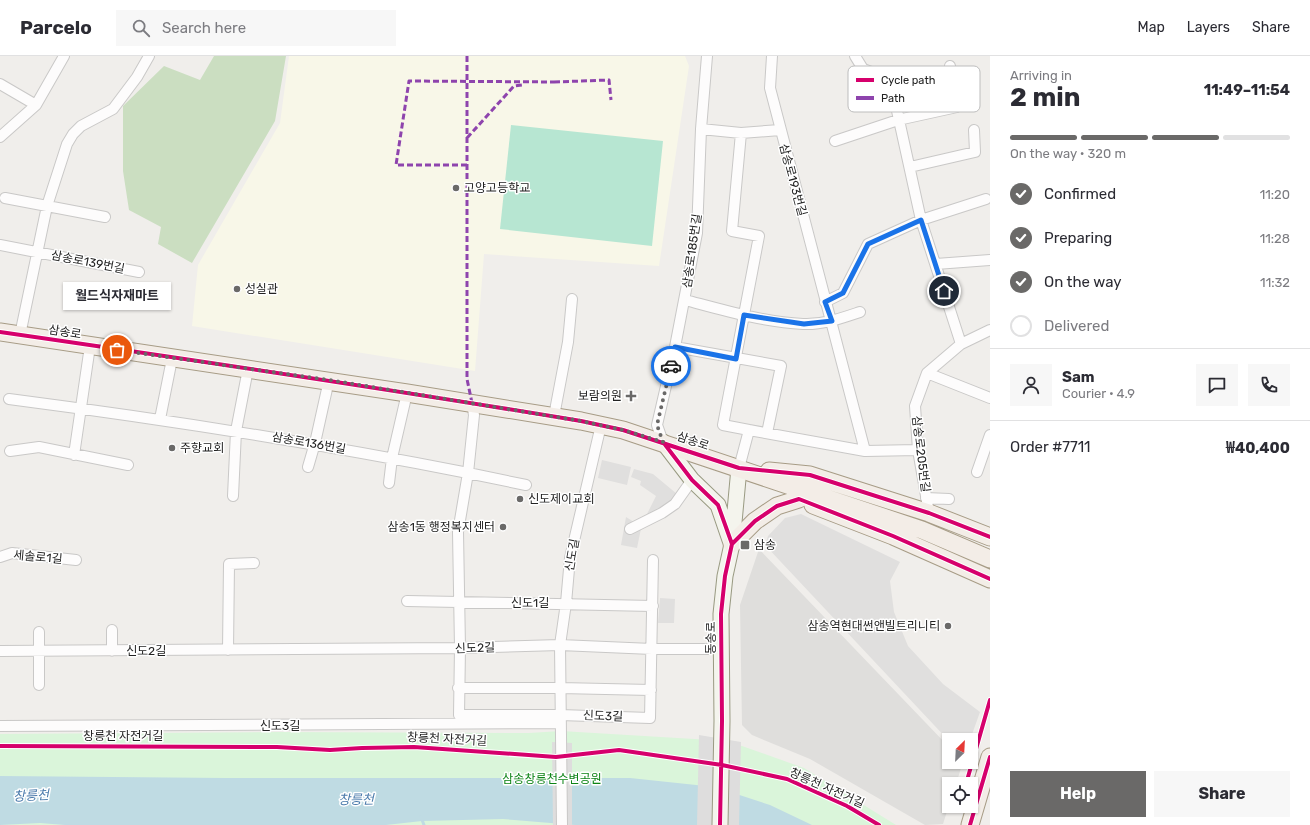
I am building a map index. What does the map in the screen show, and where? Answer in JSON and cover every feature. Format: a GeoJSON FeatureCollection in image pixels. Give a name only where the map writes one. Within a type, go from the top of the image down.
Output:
{"type":"FeatureCollection","features":[{"type":"Feature","properties":{"kind":"main road","name":"삼송로"},"geometry":{"type":"LineString","coordinates":[[0,332],[407,392],[601,425],[663,442],[922,530],[990,558]]}},
{"type":"Feature","properties":{"kind":"main road"},"geometry":{"type":"LineString","coordinates":[[663,442],[692,480],[718,505],[732,544],[755,522],[777,506],[799,499]]}},
{"type":"Feature","properties":{"kind":"main road"},"geometry":{"type":"LineString","coordinates":[[739,468],[799,499],[893,536],[990,579]]}},
{"type":"Feature","properties":{"kind":"main road"},"geometry":{"type":"LineString","coordinates":[[739,468],[810,475],[928,505],[990,537]]}},
{"type":"Feature","properties":{"kind":"main road","name":"동송로"},"geometry":{"type":"LineString","coordinates":[[720,825],[721,614],[724,584],[732,544],[739,468]]}},
{"type":"Feature","properties":{"kind":"main road"},"geometry":{"type":"LineString","coordinates":[[970,825],[990,757]]}},
{"type":"Feature","properties":{"kind":"street"},"geometry":{"type":"LineString","coordinates":[[0,137],[36,105],[64,56]]}},
{"type":"Feature","properties":{"kind":"street","name":"삼송로139번길"},"geometry":{"type":"LineString","coordinates":[[20,335],[48,206],[67,144],[73,134],[81,126],[113,109],[137,77],[149,56]]}},
{"type":"Feature","properties":{"kind":"street","name":"삼송로185번길"},"geometry":{"type":"LineString","coordinates":[[663,442],[657,425],[685,300],[697,233],[701,129],[707,56]]}},
{"type":"Feature","properties":{"kind":"street","name":"삼송로193번길"},"geometry":{"type":"LineString","coordinates":[[772,56],[770,88],[865,451]]}},
{"type":"Feature","properties":{"kind":"street"},"geometry":{"type":"LineString","coordinates":[[855,56],[861,66]]}},
{"type":"Feature","properties":{"kind":"street"},"geometry":{"type":"LineString","coordinates":[[0,84],[36,105]]}},
{"type":"Feature","properties":{"kind":"street"},"geometry":{"type":"LineString","coordinates":[[896,112],[921,220],[961,344]]}},
{"type":"Feature","properties":{"kind":"street"},"geometry":{"type":"LineString","coordinates":[[835,141],[898,120],[934,112]]}},
{"type":"Feature","properties":{"kind":"street"},"geometry":{"type":"LineString","coordinates":[[701,129],[741,133],[780,130]]}},
{"type":"Feature","properties":{"kind":"street"},"geometry":{"type":"LineString","coordinates":[[910,167],[975,152],[974,130]]}},
{"type":"Feature","properties":{"kind":"street"},"geometry":{"type":"LineString","coordinates":[[741,133],[732,231],[760,236],[723,424],[865,451],[918,450]]}},
{"type":"Feature","properties":{"kind":"street"},"geometry":{"type":"LineString","coordinates":[[5,198],[105,217]]}},
{"type":"Feature","properties":{"kind":"street"},"geometry":{"type":"LineString","coordinates":[[825,302],[843,293],[868,244],[921,220],[986,198]]}},
{"type":"Feature","properties":{"kind":"street","name":"삼송로139번길"},"geometry":{"type":"LineString","coordinates":[[0,245],[139,272]]}},
{"type":"Feature","properties":{"kind":"street"},"geometry":{"type":"LineString","coordinates":[[936,264],[990,260]]}},
{"type":"Feature","properties":{"kind":"street"},"geometry":{"type":"LineString","coordinates":[[554,416],[568,342],[572,299]]}},
{"type":"Feature","properties":{"kind":"street"},"geometry":{"type":"LineString","coordinates":[[685,300],[744,315],[804,324],[832,321],[860,312]]}},
{"type":"Feature","properties":{"kind":"street","name":"삼송로205번길"},"geometry":{"type":"LineString","coordinates":[[928,505],[918,450],[915,406],[927,373],[961,344],[990,330]]}},
{"type":"Feature","properties":{"kind":"street"},"geometry":{"type":"LineString","coordinates":[[74,455],[79,408],[90,346]]}},
{"type":"Feature","properties":{"kind":"street"},"geometry":{"type":"LineString","coordinates":[[675,347],[785,367],[767,433]]}},
{"type":"Feature","properties":{"kind":"street"},"geometry":{"type":"LineString","coordinates":[[160,419],[172,358]]}},
{"type":"Feature","properties":{"kind":"street"},"geometry":{"type":"LineString","coordinates":[[233,496],[236,431],[248,369]]}},
{"type":"Feature","properties":{"kind":"street"},"geometry":{"type":"LineString","coordinates":[[927,373],[990,398]]}},
{"type":"Feature","properties":{"kind":"street"},"geometry":{"type":"LineString","coordinates":[[308,467],[315,444],[329,380]]}},
{"type":"Feature","properties":{"kind":"street"},"geometry":{"type":"LineString","coordinates":[[389,483],[392,458],[407,392]]}},
{"type":"Feature","properties":{"kind":"street","name":"삼송로136번길"},"geometry":{"type":"LineString","coordinates":[[9,399],[160,419],[315,444],[526,485]]}},
{"type":"Feature","properties":{"kind":"street"},"geometry":{"type":"LineString","coordinates":[[472,403],[474,415],[468,473],[458,532],[460,648],[458,688],[651,690],[653,560]]}},
{"type":"Feature","properties":{"kind":"street","name":"신도길"},"geometry":{"type":"LineString","coordinates":[[562,825],[560,644],[566,603],[570,558],[601,425]]}},
{"type":"Feature","properties":{"kind":"street"},"geometry":{"type":"LineString","coordinates":[[739,468],[749,430]]}},
{"type":"Feature","properties":{"kind":"street"},"geometry":{"type":"LineString","coordinates":[[977,472],[990,435]]}},
{"type":"Feature","properties":{"kind":"street"},"geometry":{"type":"LineString","coordinates":[[10,451],[39,448],[128,465]]}},
{"type":"Feature","properties":{"kind":"street"},"geometry":{"type":"LineString","coordinates":[[630,529],[662,513],[675,504],[692,480]]}},
{"type":"Feature","properties":{"kind":"street"},"geometry":{"type":"LineString","coordinates":[[928,505],[949,499]]}},
{"type":"Feature","properties":{"kind":"street","name":"세솔로1길"},"geometry":{"type":"LineString","coordinates":[[0,557],[12,553],[76,560]]}},
{"type":"Feature","properties":{"kind":"street"},"geometry":{"type":"LineString","coordinates":[[228,650],[230,564],[254,563]]}},
{"type":"Feature","properties":{"kind":"street","name":"신도1길"},"geometry":{"type":"LineString","coordinates":[[407,600],[652,606]]}},
{"type":"Feature","properties":{"kind":"street","name":"신도2길"},"geometry":{"type":"LineString","coordinates":[[112,630],[112,651]]}},
{"type":"Feature","properties":{"kind":"street"},"geometry":{"type":"LineString","coordinates":[[38,685],[39,632]]}},
{"type":"Feature","properties":{"kind":"street","name":"신도2길"},"geometry":{"type":"LineString","coordinates":[[0,651],[460,648],[560,644],[652,649],[707,649],[722,647]]}},
{"type":"Feature","properties":{"kind":"street","name":"신도3길"},"geometry":{"type":"LineString","coordinates":[[458,688],[459,715],[560,719]]}},
{"type":"Feature","properties":{"kind":"street","name":"신도3길"},"geometry":{"type":"LineString","coordinates":[[0,726],[650,718],[651,690]]}},
{"type":"Feature","properties":{"kind":"shaded area","name":"고양고등학교"},"geometry":{"type":"Polygon","coordinates":[[[289,56],[685,56],[689,66],[659,266],[484,254],[475,371],[192,326],[198,265],[280,123],[289,56]]]}},
{"type":"Feature","properties":{"kind":"shaded area"},"geometry":{"type":"Polygon","coordinates":[[[602,460],[631,467],[627,485],[598,478],[602,460]]]}},
{"type":"Feature","properties":{"kind":"shaded area"},"geometry":{"type":"Polygon","coordinates":[[[634,469],[653,474],[677,494],[663,509],[650,516],[647,514],[656,496],[640,485],[641,481],[631,477],[634,469]]]}},
{"type":"Feature","properties":{"kind":"shaded area"},"geometry":{"type":"Polygon","coordinates":[[[801,514],[900,562],[890,581],[894,612],[908,646],[943,684],[980,712],[972,733],[942,734],[765,545],[768,536],[785,518],[801,514]]]}},
{"type":"Feature","properties":{"kind":"shaded area"},"geometry":{"type":"Polygon","coordinates":[[[626,517],[634,522],[643,519],[637,548],[621,545],[626,517]]]}},
{"type":"Feature","properties":{"kind":"shaded area"},"geometry":{"type":"Polygon","coordinates":[[[759,549],[942,740],[942,769],[961,769],[958,777],[942,777],[942,813],[946,813],[943,824],[925,825],[810,759],[752,735],[742,725],[740,605],[759,549]]]}},
{"type":"Feature","properties":{"kind":"shaded area"},"geometry":{"type":"Polygon","coordinates":[[[660,598],[675,599],[674,623],[658,623],[660,598]]]}},
{"type":"Feature","properties":{"kind":"green space"},"geometry":{"type":"Polygon","coordinates":[[[214,56],[286,56],[275,121],[192,263],[158,244],[161,227],[129,210],[123,171],[123,106],[164,66],[200,80],[214,56]]]}},
{"type":"Feature","properties":{"kind":"green space"},"geometry":{"type":"Polygon","coordinates":[[[511,125],[663,141],[652,246],[500,229],[511,125]]]}},
{"type":"Feature","properties":{"kind":"green space","name":"삼송창릉천수변공원"},"geometry":{"type":"Polygon","coordinates":[[[561,731],[711,740],[742,746],[804,768],[896,825],[0,825],[0,734],[277,732],[529,733],[561,731]]]}},
{"type":"Feature","properties":{"kind":"water","name":"창릉천"},"geometry":{"type":"Polygon","coordinates":[[[0,776],[225,778],[630,778],[715,787],[770,805],[812,825],[575,825],[503,819],[422,821],[386,825],[65,825],[40,823],[0,825],[0,776]]]}},
{"type":"Feature","properties":{"kind":"pier"},"geometry":{"type":"Polygon","coordinates":[[[699,735],[741,742],[739,825],[697,825],[699,735]]]}},
{"type":"Feature","properties":{"kind":"pier"},"geometry":{"type":"Polygon","coordinates":[[[552,742],[572,743],[572,825],[553,825],[552,742]]]}},
{"type":"Feature","properties":{"kind":"waterway"},"geometry":{"type":"LineString","coordinates":[[421,817],[424,825]]}},
{"type":"Feature","properties":{"kind":"marked path"},"geometry":{"type":"LineString","coordinates":[[467,56],[467,379],[472,403]]}},
{"type":"Feature","properties":{"kind":"marked path"},"geometry":{"type":"LineString","coordinates":[[554,82],[609,80],[611,100]]}},
{"type":"Feature","properties":{"kind":"marked path"},"geometry":{"type":"LineString","coordinates":[[467,165],[396,165],[409,81],[559,82]]}},
{"type":"Feature","properties":{"kind":"marked path"},"geometry":{"type":"LineString","coordinates":[[467,138],[514,86],[522,85]]}},
{"type":"Feature","properties":{"kind":"cycle path"},"geometry":{"type":"LineString","coordinates":[[0,332],[291,375],[581,421],[623,430],[739,468],[810,475],[929,513],[990,537]]}},
{"type":"Feature","properties":{"kind":"cycle path"},"geometry":{"type":"LineString","coordinates":[[663,442],[692,480],[718,505],[732,544]]}},
{"type":"Feature","properties":{"kind":"cycle path"},"geometry":{"type":"LineString","coordinates":[[732,544],[755,521],[777,506],[799,499],[893,536],[990,579]]}},
{"type":"Feature","properties":{"kind":"cycle path"},"geometry":{"type":"LineString","coordinates":[[720,825],[722,721],[721,614],[725,576],[732,544]]}},
{"type":"Feature","properties":{"kind":"cycle path"},"geometry":{"type":"LineString","coordinates":[[968,777],[990,700]]}},
{"type":"Feature","properties":{"kind":"cycle path","name":"창릉천 자전거길"},"geometry":{"type":"LineString","coordinates":[[0,746],[277,747],[330,750],[414,747],[556,757],[619,750],[722,765],[787,779],[847,806],[879,825]]}},
{"type":"Feature","properties":{"kind":"cycle path"},"geometry":{"type":"LineString","coordinates":[[970,825],[990,757]]}},
{"type":"Feature","properties":{"kind":"way so far"},"geometry":{"type":"LineString","coordinates":[[117,350],[329,380],[581,421],[623,430],[663,442],[657,425],[664,401],[671,366]]}},
{"type":"Feature","properties":{"kind":"place","name":"고양고등학교"},"geometry":{"type":"Point","coordinates":[456,188]}},
{"type":"Feature","properties":{"kind":"place","name":"성실관"},"geometry":{"type":"Point","coordinates":[237,289]}},
{"type":"Feature","properties":{"kind":"place","name":"월드식자재마트"},"geometry":{"type":"Point","coordinates":[117,350]}},
{"type":"Feature","properties":{"kind":"place","name":"보람의원"},"geometry":{"type":"Point","coordinates":[631,396]}},
{"type":"Feature","properties":{"kind":"place","name":"주향교회"},"geometry":{"type":"Point","coordinates":[172,448]}},
{"type":"Feature","properties":{"kind":"place","name":"신도제이교회"},"geometry":{"type":"Point","coordinates":[520,499]}},
{"type":"Feature","properties":{"kind":"place","name":"삼송1동 행정복지센터"},"geometry":{"type":"Point","coordinates":[503,527]}},
{"type":"Feature","properties":{"kind":"place","name":"삼송"},"geometry":{"type":"Point","coordinates":[745,545]}},
{"type":"Feature","properties":{"kind":"place","name":"삼송역현대썬앤빌트리니티"},"geometry":{"type":"Point","coordinates":[948,626]}},
{"type":"Feature","properties":{"kind":"route"},"geometry":{"type":"LineString","coordinates":[[671,366],[675,347],[736,359],[744,315],[804,324],[832,321],[825,302],[843,293],[868,244],[921,220],[944,291]]}}]}
